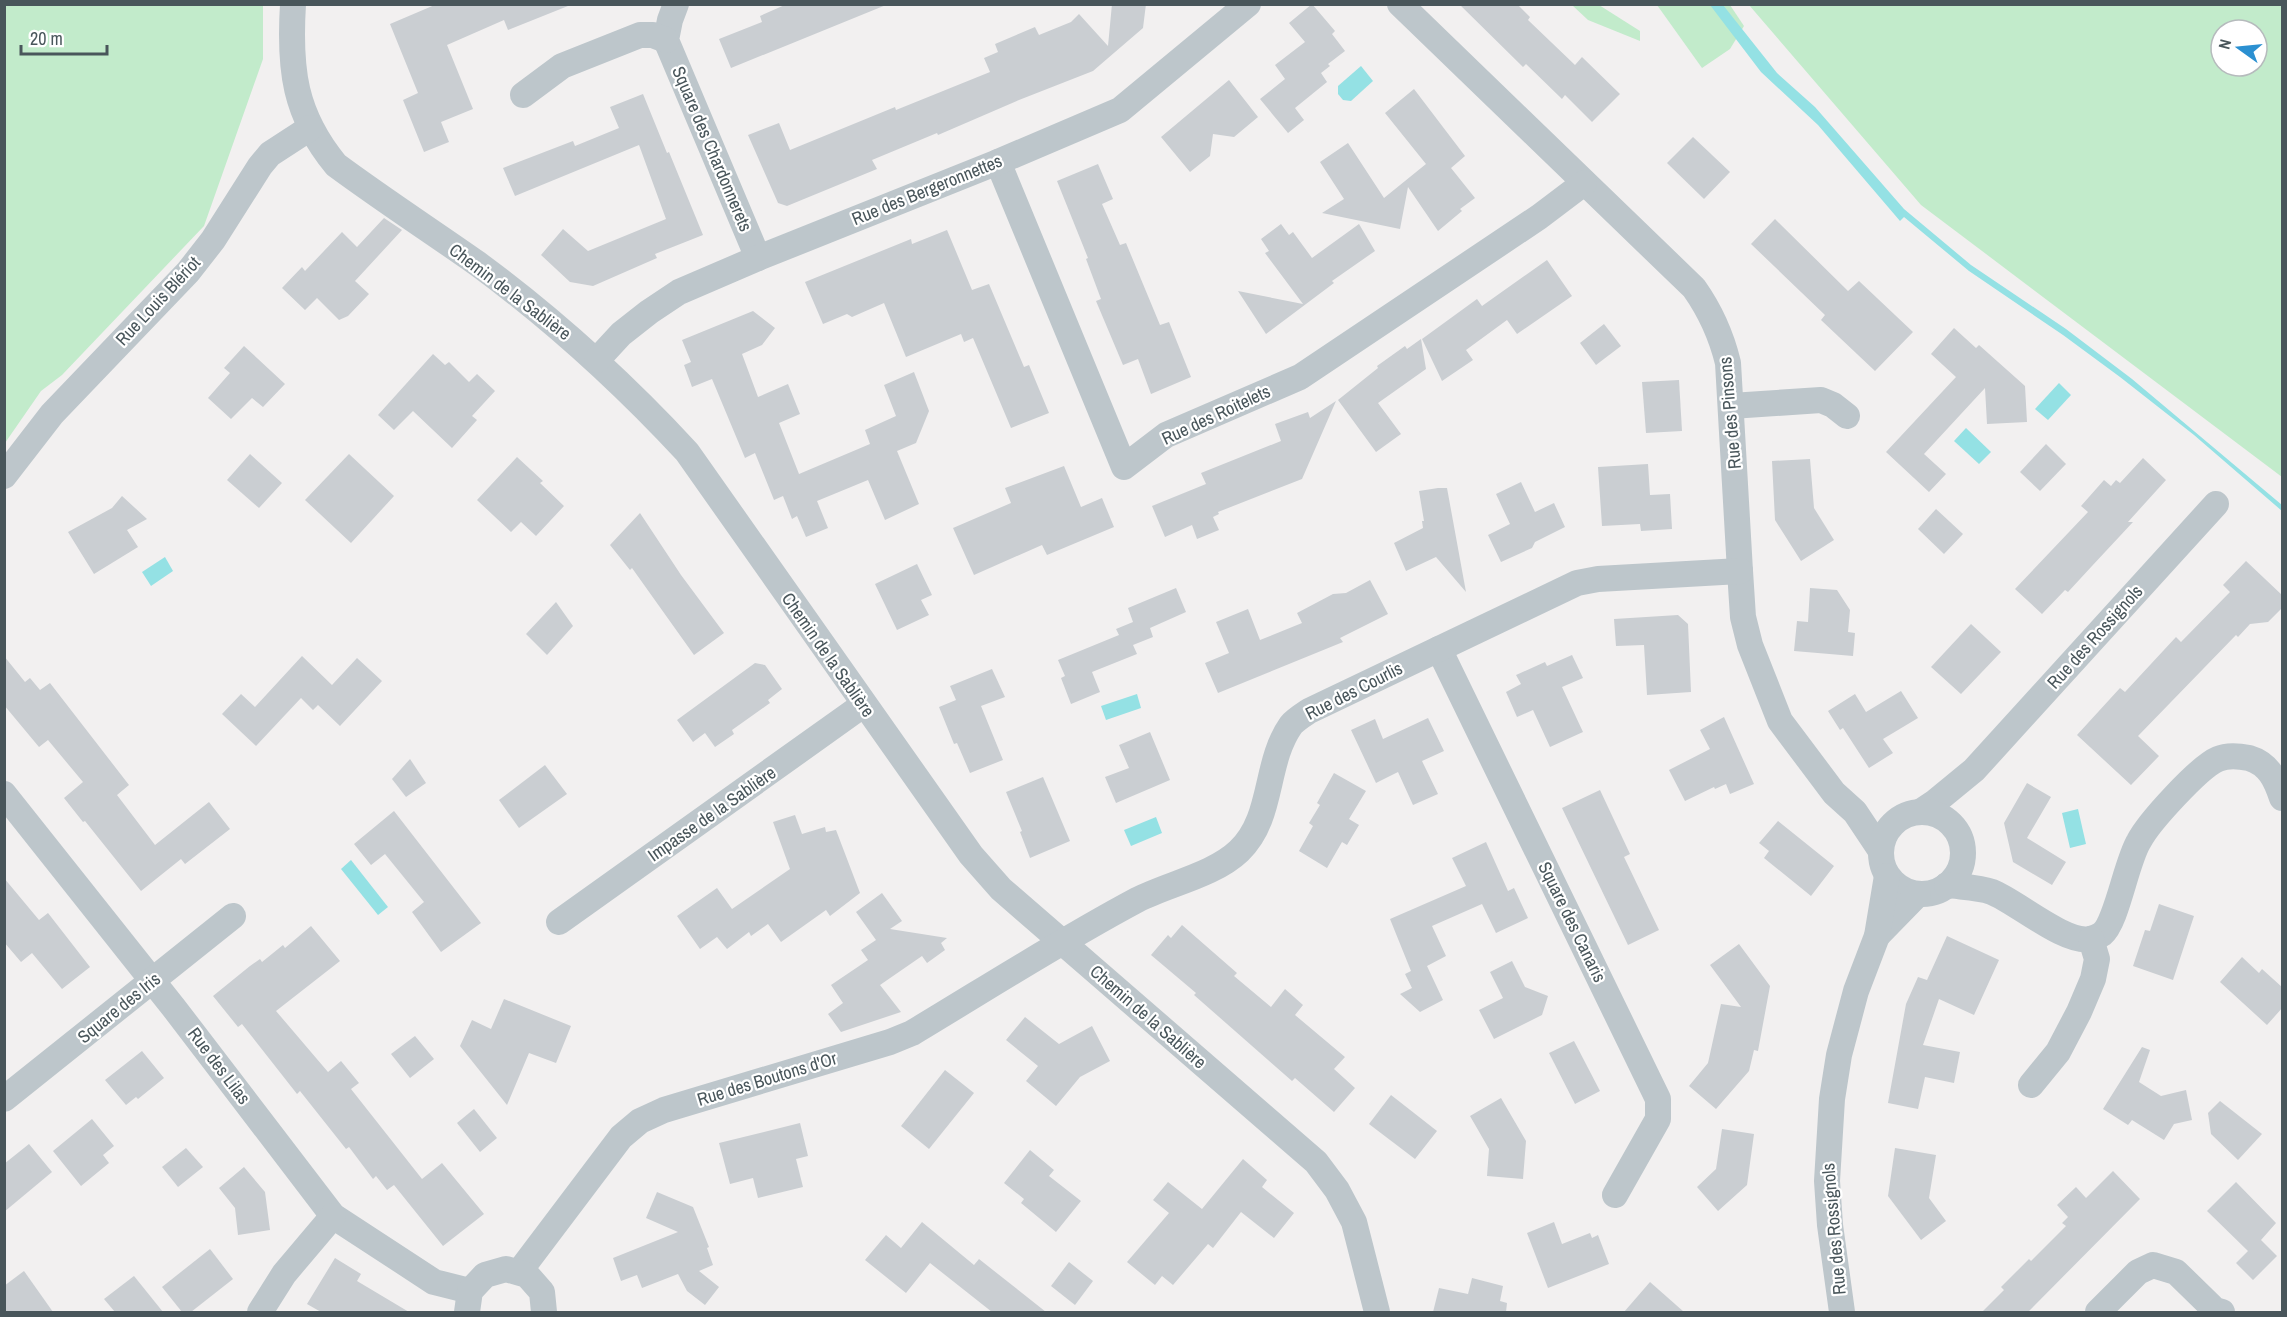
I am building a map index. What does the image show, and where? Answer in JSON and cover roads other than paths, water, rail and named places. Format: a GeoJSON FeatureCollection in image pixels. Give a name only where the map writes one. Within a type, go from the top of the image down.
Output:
{"type":"FeatureCollection","features":[{"type":"Feature","properties":{"kind":"street","name":"Chemin de la Sablière"},"geometry":{"type":"LineString","coordinates":[[292,4],[293,68],[298,96],[310,128],[319,144],[336,165],[479,265],[597,360],[687,452],[970,855],[1001,889],[1316,1162],[1337,1190],[1354,1222],[1377,1312]]}},
{"type":"Feature","properties":{"kind":"street"},"geometry":{"type":"LineString","coordinates":[[523,95],[562,66],[640,35],[653,35],[666,40],[676,4]]}},
{"type":"Feature","properties":{"kind":"street","name":"Rue des Bergeronnettes"},"geometry":{"type":"LineString","coordinates":[[597,360],[621,334],[679,292],[1120,110],[1248,4]]}},
{"type":"Feature","properties":{"kind":"street","name":"Rue des Pinsons"},"geometry":{"type":"LineString","coordinates":[[1400,4],[1694,288],[1710,311],[1723,340],[1728,363],[1743,616],[1750,645],[1780,721],[1834,794],[1855,812],[1881,851]]}},
{"type":"Feature","properties":{"kind":"street","name":"Square des Chardonnerets"},"geometry":{"type":"LineString","coordinates":[[666,40],[758,258]]}},
{"type":"Feature","properties":{"kind":"street","name":"Rue Louis Blériot"},"geometry":{"type":"LineString","coordinates":[[4,476],[52,414],[188,272],[213,240],[270,154],[310,128]]}},
{"type":"Feature","properties":{"kind":"street","name":"Rue des Roitelets"},"geometry":{"type":"LineString","coordinates":[[998,162],[1124,466],[1166,435],[1300,377],[1539,217],[1584,183]]}},
{"type":"Feature","properties":{"kind":"street"},"geometry":{"type":"LineString","coordinates":[[1731,406],[1821,400],[1833,405],[1847,416]]}},
{"type":"Feature","properties":{"kind":"street","name":"Rue des Rossignols"},"geometry":{"type":"LineString","coordinates":[[1920,812],[1974,770],[2216,504]]}},
{"type":"Feature","properties":{"kind":"street","name":"Rue des Courlis"},"geometry":{"type":"LineString","coordinates":[[1061,942],[1141,898],[1221,863],[1240,850],[1253,832],[1262,813],[1281,743],[1292,723],[1309,711],[1577,584],[1598,579],[1740,571]]}},
{"type":"Feature","properties":{"kind":"street","name":"Square des Canaris"},"geometry":{"type":"LineString","coordinates":[[1439,649],[1658,1100],[1658,1119],[1615,1195]]}},
{"type":"Feature","properties":{"kind":"street","name":"Impasse de la Sablière"},"geometry":{"type":"LineString","coordinates":[[559,922],[863,705]]}},
{"type":"Feature","properties":{"kind":"street"},"geometry":{"type":"LineString","coordinates":[[1947,885],[1991,892],[2067,936],[2082,940],[2091,939],[2101,935],[2111,921],[2132,854],[2139,841],[2147,829],[2203,768],[2218,759],[2230,756],[2257,760],[2268,768],[2283,798]]}},
{"type":"Feature","properties":{"kind":"street","name":"Rue des Rossignols"},"geometry":{"type":"LineString","coordinates":[[1952,825],[1959,814],[1974,770]]}},
{"type":"Feature","properties":{"kind":"street","name":"Rue des Lilas"},"geometry":{"type":"LineString","coordinates":[[4,794],[153,981],[333,1216],[468,1302]]}},
{"type":"Feature","properties":{"kind":"street","name":"Rue des Pinsons"},"geometry":{"type":"LineString","coordinates":[[1855,812],[1896,821]]}},
{"type":"Feature","properties":{"kind":"street"},"geometry":{"type":"LineString","coordinates":[[1920,812],[1937,815],[1952,825],[1962,845],[1963,857],[1960,867],[1947,885],[1928,894],[1906,891],[1895,885],[1887,876],[1882,864],[1881,851],[1888,829],[1907,814],[1920,812]]}},
{"type":"Feature","properties":{"kind":"street"},"geometry":{"type":"LineString","coordinates":[[1963,857],[1991,892]]}},
{"type":"Feature","properties":{"kind":"street","name":"Rue des Rossignols"},"geometry":{"type":"LineString","coordinates":[[1842,1312],[1830,1225],[1827,1181],[1828,1143],[1839,1054],[1856,992],[1876,936],[1887,876]]}},
{"type":"Feature","properties":{"kind":"street","name":"Rue des Rossignols"},"geometry":{"type":"LineString","coordinates":[[1876,936],[1918,894]]}},
{"type":"Feature","properties":{"kind":"street","name":"Square des Iris"},"geometry":{"type":"LineString","coordinates":[[4,1099],[233,916]]}},
{"type":"Feature","properties":{"kind":"street"},"geometry":{"type":"LineString","coordinates":[[2031,1085],[2058,1052],[2093,979],[2097,959],[2091,939]]}},
{"type":"Feature","properties":{"kind":"street","name":"Rue des Boutons d'Or"},"geometry":{"type":"LineString","coordinates":[[519,1272],[621,1137],[640,1121],[664,1110],[905,1036],[1061,942]]}},
{"type":"Feature","properties":{"kind":"street"},"geometry":{"type":"LineString","coordinates":[[260,1312],[284,1274],[333,1216]]}},
{"type":"Feature","properties":{"kind":"street"},"geometry":{"type":"LineString","coordinates":[[2098,1312],[2138,1272],[2153,1265],[2176,1272],[2215,1310],[2222,1312]]}},
{"type":"Feature","properties":{"kind":"street"},"geometry":{"type":"LineString","coordinates":[[468,1302],[485,1275],[506,1269],[527,1275],[542,1292],[544,1312]]}},
{"type":"Feature","properties":{"kind":"water"},"geometry":{"type":"Polygon","coordinates":[[[1710,5],[1723,5],[1777,73],[1815,107],[1904,209],[1971,265],[2066,329],[2132,379],[2282,505],[2282,511],[2194,435],[2120,377],[1969,271],[1904,217],[1900,221],[1818,125],[1761,72],[1710,5]]]}},
{"type":"Feature","properties":{"kind":"water"},"geometry":{"type":"Polygon","coordinates":[[[1361,66],[1373,81],[1351,101],[1343,100],[1338,94],[1338,86],[1361,66]]]}},
{"type":"Feature","properties":{"kind":"water"},"geometry":{"type":"Polygon","coordinates":[[[2059,383],[2071,395],[2048,420],[2035,409],[2059,383]]]}},
{"type":"Feature","properties":{"kind":"water"},"geometry":{"type":"Polygon","coordinates":[[[1966,428],[1991,452],[1979,464],[1954,441],[1966,428]]]}},
{"type":"Feature","properties":{"kind":"water"},"geometry":{"type":"Polygon","coordinates":[[[165,557],[173,571],[151,586],[142,572],[165,557]]]}},
{"type":"Feature","properties":{"kind":"water"},"geometry":{"type":"Polygon","coordinates":[[[1137,694],[1141,708],[1106,720],[1101,706],[1137,694]]]}},
{"type":"Feature","properties":{"kind":"water"},"geometry":{"type":"Polygon","coordinates":[[[2078,809],[2086,844],[2070,848],[2062,813],[2078,809]]]}},
{"type":"Feature","properties":{"kind":"water"},"geometry":{"type":"Polygon","coordinates":[[[1156,817],[1162,833],[1131,846],[1124,830],[1156,817]]]}},
{"type":"Feature","properties":{"kind":"water"},"geometry":{"type":"Polygon","coordinates":[[[351,860],[388,907],[378,915],[341,869],[351,860]]]}}]}
